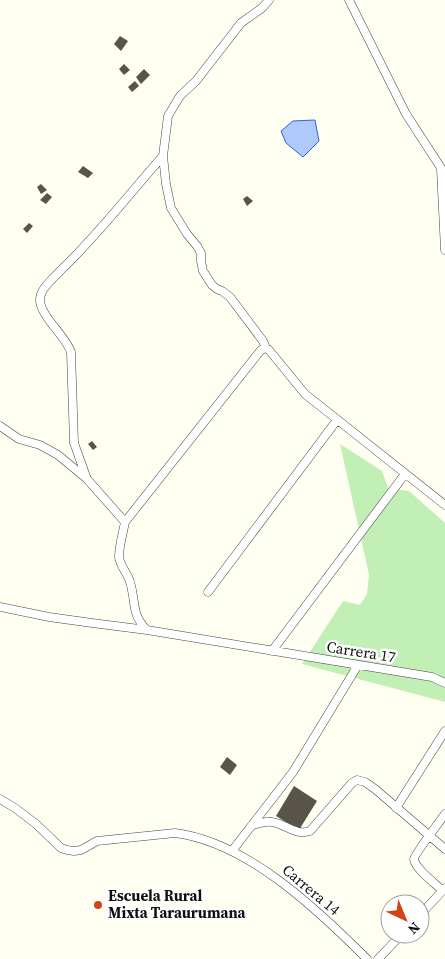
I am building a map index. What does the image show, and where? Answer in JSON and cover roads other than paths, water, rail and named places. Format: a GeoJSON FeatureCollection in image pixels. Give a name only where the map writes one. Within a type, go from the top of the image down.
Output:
{"type":"FeatureCollection","features":[{"type":"Feature","properties":{"kind":"street"},"geometry":{"type":"LineString","coordinates":[[269,0],[262,8],[241,23],[196,81],[180,96],[168,116],[163,156],[171,208],[201,253],[203,271],[212,285],[230,297],[266,348],[304,394],[445,505]]}},
{"type":"Feature","properties":{"kind":"street"},"geometry":{"type":"LineString","coordinates":[[349,0],[406,114],[443,172],[445,250]]}},
{"type":"Feature","properties":{"kind":"street"},"geometry":{"type":"LineString","coordinates":[[87,479],[74,443],[71,352],[68,343],[42,310],[40,298],[46,286],[74,258],[163,156]]}},
{"type":"Feature","properties":{"kind":"street"},"geometry":{"type":"LineString","coordinates":[[147,630],[134,612],[130,583],[119,558],[125,522],[261,350],[266,348]]}},
{"type":"Feature","properties":{"kind":"street"},"geometry":{"type":"LineString","coordinates":[[208,592],[337,420]]}},
{"type":"Feature","properties":{"kind":"street"},"geometry":{"type":"LineString","coordinates":[[0,426],[19,439],[40,445],[58,455],[87,479],[125,522]]}},
{"type":"Feature","properties":{"kind":"street"},"geometry":{"type":"LineString","coordinates":[[272,651],[405,474]]}},
{"type":"Feature","properties":{"kind":"street","name":"Carrera 17"},"geometry":{"type":"LineString","coordinates":[[0,607],[57,618],[147,630],[432,677],[445,683]]}},
{"type":"Feature","properties":{"kind":"street"},"geometry":{"type":"LineString","coordinates":[[232,851],[293,772],[358,665]]}},
{"type":"Feature","properties":{"kind":"street"},"geometry":{"type":"LineString","coordinates":[[396,808],[445,731]]}},
{"type":"Feature","properties":{"kind":"street"},"geometry":{"type":"LineString","coordinates":[[252,825],[270,822],[300,833],[310,831],[352,782],[357,780],[365,782],[375,789],[445,849]]}},
{"type":"Feature","properties":{"kind":"street","name":"Carrera 14"},"geometry":{"type":"LineString","coordinates":[[0,799],[36,824],[61,848],[67,850],[81,850],[97,841],[175,833],[209,841],[232,851],[271,874],[334,927],[367,959]]}},
{"type":"Feature","properties":{"kind":"street"},"geometry":{"type":"LineString","coordinates":[[430,905],[444,890],[420,870],[414,860],[415,854],[445,814]]}},
{"type":"Feature","properties":{"kind":"street"},"geometry":{"type":"LineString","coordinates":[[378,959],[392,944]]}},
{"type":"Feature","properties":{"kind":"water"},"geometry":{"type":"Polygon","coordinates":[[[315,120],[319,141],[303,157],[286,143],[281,131],[293,121],[315,120]]]}},
{"type":"Feature","properties":{"kind":"place","name":"Escuela Rural Mixta Taraurumana"},"geometry":{"type":"Point","coordinates":[98,905]}}]}
